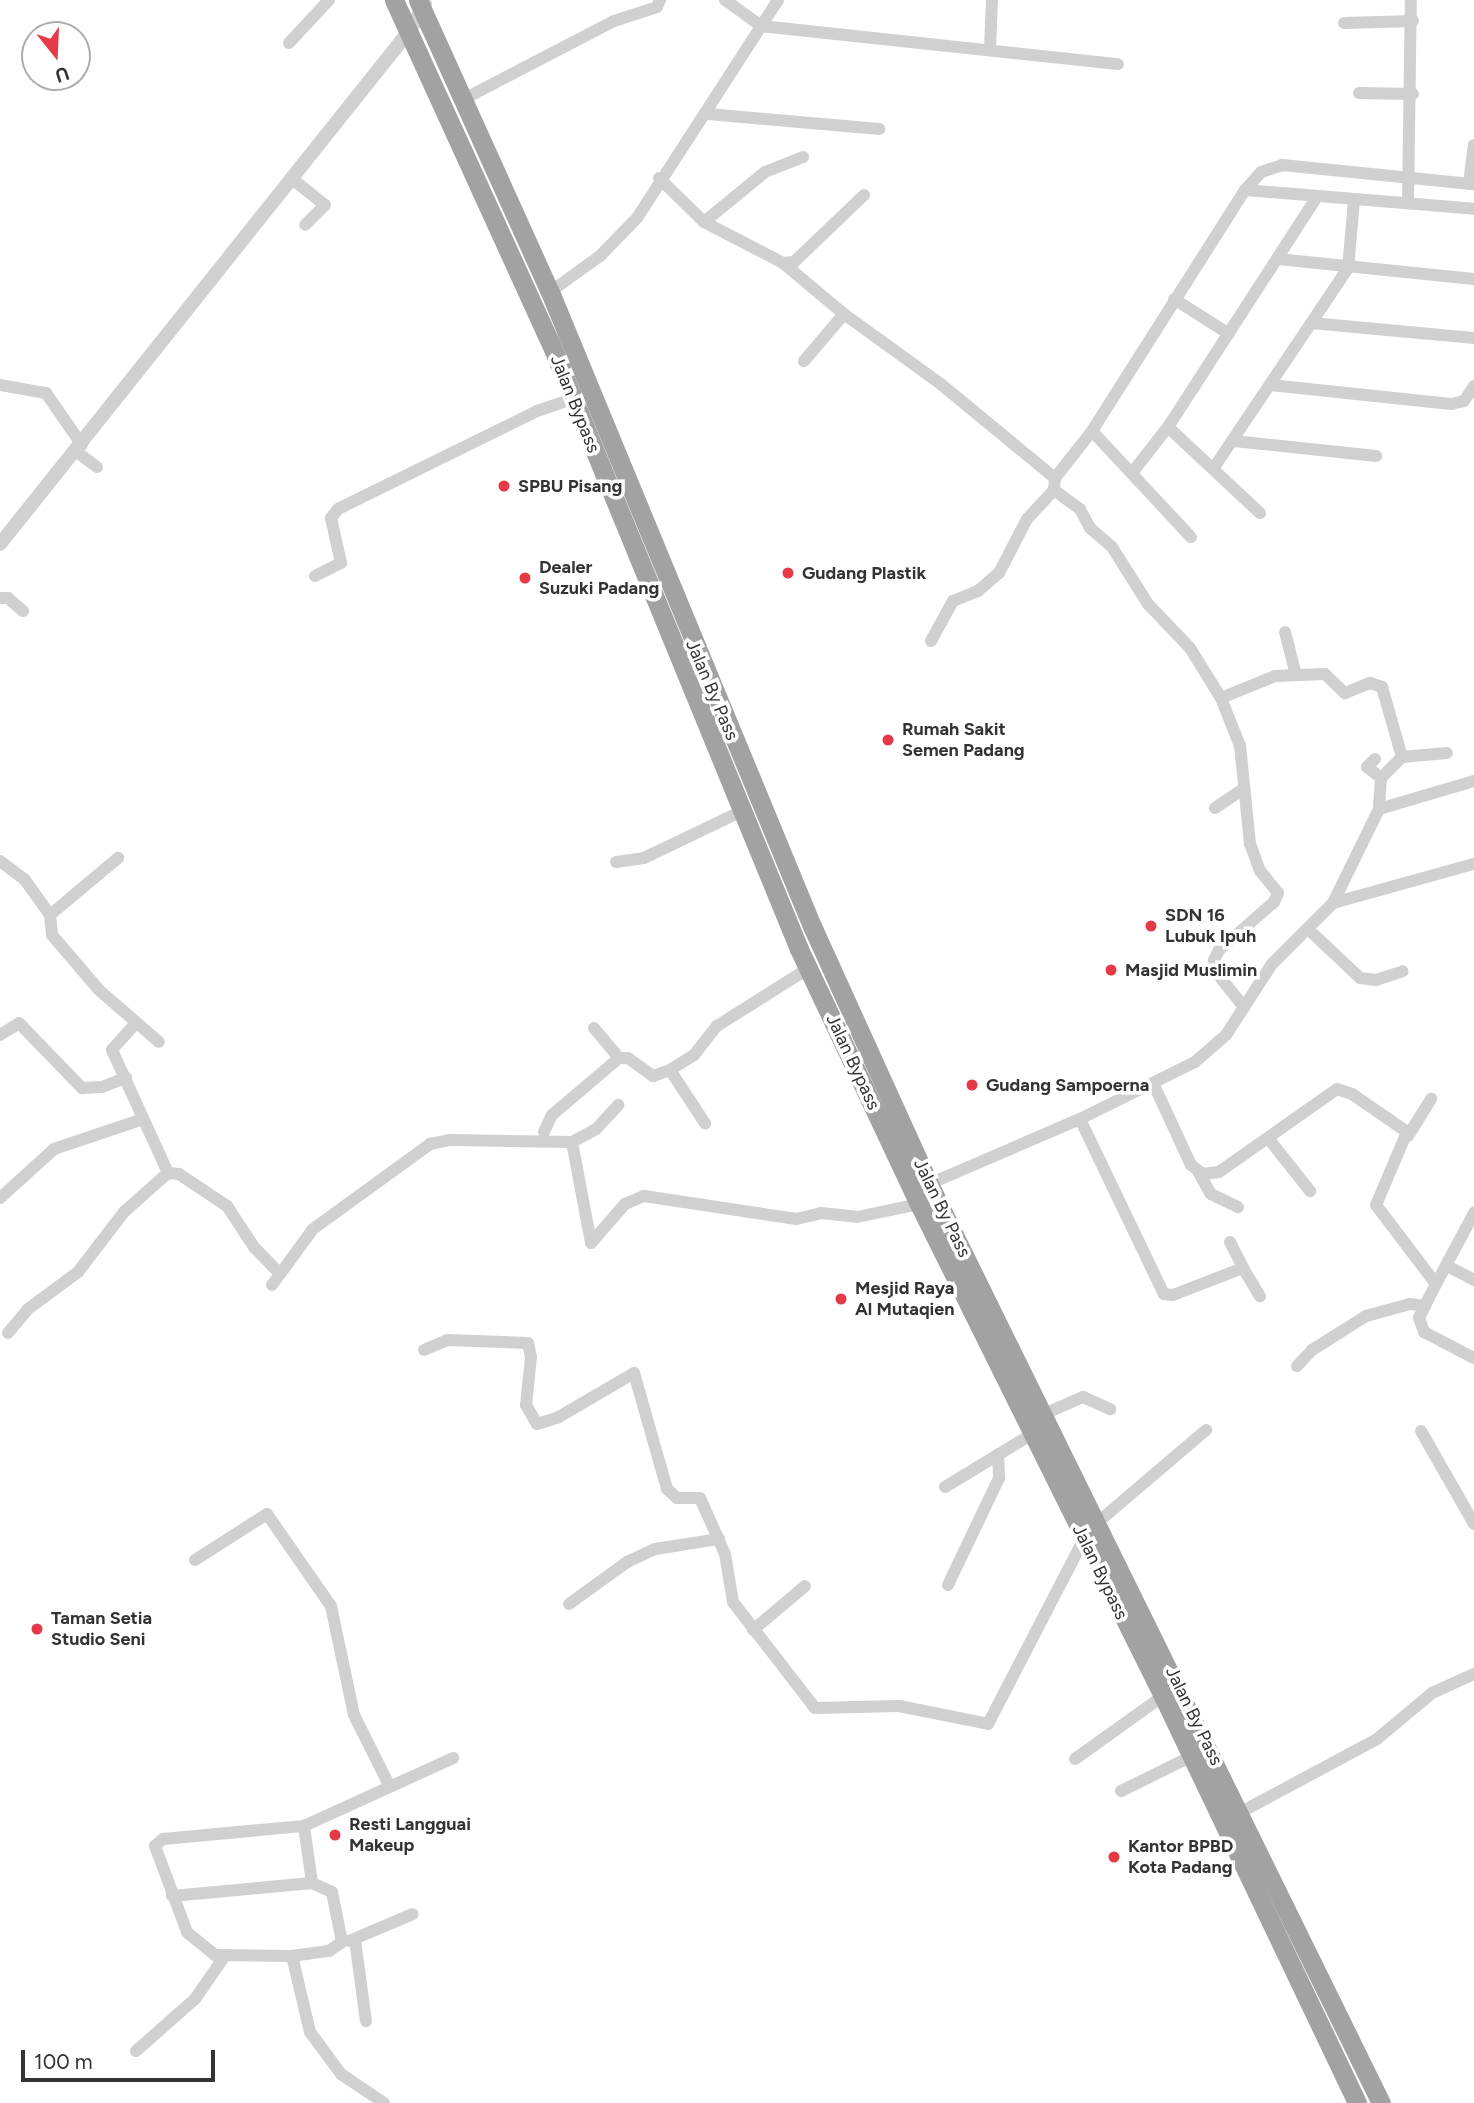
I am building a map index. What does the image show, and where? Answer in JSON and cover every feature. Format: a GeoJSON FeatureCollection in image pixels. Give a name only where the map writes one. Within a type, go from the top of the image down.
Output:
{"type":"FeatureCollection","features":[{"type":"Feature","properties":{"kind":"highway","name":"Jalan Bypass"},"geometry":{"type":"LineString","coordinates":[[394,0],[410,30],[574,398],[740,812],[809,968],[919,1204],[1163,1696],[1357,2103]]}},
{"type":"Feature","properties":{"kind":"highway"},"geometry":{"type":"LineString","coordinates":[[423,3],[550,292]]}},
{"type":"Feature","properties":{"kind":"highway","name":"Jalan By Pass"},"geometry":{"type":"LineString","coordinates":[[550,292],[753,786],[929,1184],[1241,1812],[1381,2103]]}},
{"type":"Feature","properties":{"kind":"highway"},"geometry":{"type":"LineString","coordinates":[[733,794],[753,786]]}},
{"type":"Feature","properties":{"kind":"street"},"geometry":{"type":"LineString","coordinates":[[289,43],[329,0]]}},
{"type":"Feature","properties":{"kind":"street"},"geometry":{"type":"LineString","coordinates":[[464,99],[614,21],[657,7],[660,0]]}},
{"type":"Feature","properties":{"kind":"street"},"geometry":{"type":"LineString","coordinates":[[725,0],[761,26],[1118,64]]}},
{"type":"Feature","properties":{"kind":"street"},"geometry":{"type":"LineString","coordinates":[[550,292],[619,239],[659,178],[708,114],[778,0]]}},
{"type":"Feature","properties":{"kind":"street"},"geometry":{"type":"LineString","coordinates":[[990,49],[992,0]]}},
{"type":"Feature","properties":{"kind":"street"},"geometry":{"type":"LineString","coordinates":[[1408,203],[1413,94],[1411,0]]}},
{"type":"Feature","properties":{"kind":"street"},"geometry":{"type":"LineString","coordinates":[[0,544],[80,449],[206,281],[410,30],[423,3]]}},
{"type":"Feature","properties":{"kind":"street"},"geometry":{"type":"LineString","coordinates":[[1344,23],[1413,21]]}},
{"type":"Feature","properties":{"kind":"street"},"geometry":{"type":"LineString","coordinates":[[1359,93],[1413,94]]}},
{"type":"Feature","properties":{"kind":"street"},"geometry":{"type":"LineString","coordinates":[[708,114],[879,129]]}},
{"type":"Feature","properties":{"kind":"street"},"geometry":{"type":"LineString","coordinates":[[931,641],[953,601],[978,591],[999,573],[1027,519],[1092,431],[1245,190],[1261,172],[1282,165],[1472,184],[1474,145]]}},
{"type":"Feature","properties":{"kind":"street"},"geometry":{"type":"LineString","coordinates":[[704,222],[765,172],[803,157]]}},
{"type":"Feature","properties":{"kind":"street"},"geometry":{"type":"LineString","coordinates":[[291,178],[325,205],[305,225]]}},
{"type":"Feature","properties":{"kind":"street"},"geometry":{"type":"LineString","coordinates":[[659,178],[704,222],[783,263],[844,314],[942,385],[1055,484],[1080,509],[1090,528],[1112,547],[1126,576],[1190,648],[1221,698],[1240,746],[1253,856],[1278,893],[1274,902],[1219,950],[1214,960],[1216,972],[1244,1007]]}},
{"type":"Feature","properties":{"kind":"street"},"geometry":{"type":"LineString","coordinates":[[1245,190],[1474,209]]}},
{"type":"Feature","properties":{"kind":"street"},"geometry":{"type":"LineString","coordinates":[[783,263],[803,254],[864,195]]}},
{"type":"Feature","properties":{"kind":"street"},"geometry":{"type":"LineString","coordinates":[[1132,473],[1168,427],[1317,198]]}},
{"type":"Feature","properties":{"kind":"street"},"geometry":{"type":"LineString","coordinates":[[1213,469],[1348,268],[1354,201]]}},
{"type":"Feature","properties":{"kind":"street"},"geometry":{"type":"LineString","coordinates":[[1278,259],[1474,279]]}},
{"type":"Feature","properties":{"kind":"street"},"geometry":{"type":"LineString","coordinates":[[1174,299],[1229,334]]}},
{"type":"Feature","properties":{"kind":"street"},"geometry":{"type":"LineString","coordinates":[[804,361],[844,314]]}},
{"type":"Feature","properties":{"kind":"street"},"geometry":{"type":"LineString","coordinates":[[1311,323],[1474,338]]}},
{"type":"Feature","properties":{"kind":"street"},"geometry":{"type":"LineString","coordinates":[[0,385],[46,393],[80,449],[97,467]]}},
{"type":"Feature","properties":{"kind":"street"},"geometry":{"type":"LineString","coordinates":[[1270,385],[1451,404],[1464,401],[1474,386]]}},
{"type":"Feature","properties":{"kind":"street"},"geometry":{"type":"LineString","coordinates":[[315,576],[341,563],[331,518],[338,509],[537,411],[574,398]]}},
{"type":"Feature","properties":{"kind":"street"},"geometry":{"type":"LineString","coordinates":[[1168,427],[1260,513]]}},
{"type":"Feature","properties":{"kind":"street"},"geometry":{"type":"LineString","coordinates":[[1092,431],[1191,537]]}},
{"type":"Feature","properties":{"kind":"street"},"geometry":{"type":"LineString","coordinates":[[1234,441],[1376,456]]}},
{"type":"Feature","properties":{"kind":"street"},"geometry":{"type":"LineString","coordinates":[[0,598],[8,598],[23,611]]}},
{"type":"Feature","properties":{"kind":"street"},"geometry":{"type":"LineString","coordinates":[[1285,632],[1296,676]]}},
{"type":"Feature","properties":{"kind":"street"},"geometry":{"type":"LineString","coordinates":[[1221,698],[1266,677],[1328,675],[1345,693],[1370,683],[1382,687],[1402,757]]}},
{"type":"Feature","properties":{"kind":"street"},"geometry":{"type":"LineString","coordinates":[[929,1184],[1154,1085],[1209,1051],[1244,1007],[1272,964],[1333,903],[1379,809],[1381,778],[1402,757],[1447,753]]}},
{"type":"Feature","properties":{"kind":"street"},"geometry":{"type":"LineString","coordinates":[[1375,760],[1367,767],[1381,778]]}},
{"type":"Feature","properties":{"kind":"street"},"geometry":{"type":"LineString","coordinates":[[1379,809],[1474,781]]}},
{"type":"Feature","properties":{"kind":"street"},"geometry":{"type":"LineString","coordinates":[[1215,808],[1243,789]]}},
{"type":"Feature","properties":{"kind":"street"},"geometry":{"type":"LineString","coordinates":[[616,862],[644,858],[740,812]]}},
{"type":"Feature","properties":{"kind":"street"},"geometry":{"type":"LineString","coordinates":[[50,915],[118,858]]}},
{"type":"Feature","properties":{"kind":"street"},"geometry":{"type":"LineString","coordinates":[[0,861],[25,880],[50,915],[52,935],[99,990],[159,1042]]}},
{"type":"Feature","properties":{"kind":"street"},"geometry":{"type":"LineString","coordinates":[[1333,903],[1474,864]]}},
{"type":"Feature","properties":{"kind":"street"},"geometry":{"type":"LineString","coordinates":[[1308,929],[1360,978],[1376,981],[1403,971]]}},
{"type":"Feature","properties":{"kind":"street"},"geometry":{"type":"LineString","coordinates":[[544,1132],[552,1115],[619,1058],[628,1058],[653,1076],[670,1070],[697,1051],[717,1026],[809,968]]}},
{"type":"Feature","properties":{"kind":"street"},"geometry":{"type":"LineString","coordinates":[[0,1035],[19,1023],[82,1088],[102,1087],[126,1078]]}},
{"type":"Feature","properties":{"kind":"street"},"geometry":{"type":"LineString","coordinates":[[136,1023],[112,1047],[168,1173]]}},
{"type":"Feature","properties":{"kind":"street"},"geometry":{"type":"LineString","coordinates":[[594,1028],[619,1058]]}},
{"type":"Feature","properties":{"kind":"street"},"geometry":{"type":"LineString","coordinates":[[670,1070],[705,1123]]}},
{"type":"Feature","properties":{"kind":"street"},"geometry":{"type":"LineString","coordinates":[[1154,1085],[1211,1194],[1238,1206]]}},
{"type":"Feature","properties":{"kind":"street"},"geometry":{"type":"LineString","coordinates":[[1198,1171],[1219,1172],[1337,1089],[1352,1094],[1404,1128],[1408,1136]]}},
{"type":"Feature","properties":{"kind":"street"},"geometry":{"type":"LineString","coordinates":[[1431,1099],[1376,1196],[1376,1205],[1436,1284]]}},
{"type":"Feature","properties":{"kind":"street"},"geometry":{"type":"LineString","coordinates":[[272,1285],[313,1229],[437,1141],[572,1142],[596,1129],[618,1105]]}},
{"type":"Feature","properties":{"kind":"street"},"geometry":{"type":"LineString","coordinates":[[0,1198],[54,1149],[143,1119]]}},
{"type":"Feature","properties":{"kind":"street"},"geometry":{"type":"LineString","coordinates":[[1080,1119],[1164,1294],[1173,1295],[1242,1268]]}},
{"type":"Feature","properties":{"kind":"street"},"geometry":{"type":"LineString","coordinates":[[1268,1138],[1310,1191]]}},
{"type":"Feature","properties":{"kind":"street"},"geometry":{"type":"LineString","coordinates":[[572,1142],[591,1243],[625,1204],[644,1196],[796,1219],[821,1213],[857,1217],[919,1204]]}},
{"type":"Feature","properties":{"kind":"street"},"geometry":{"type":"LineString","coordinates":[[8,1333],[28,1309],[78,1272],[124,1212],[168,1173],[179,1174],[227,1206],[254,1247],[280,1274]]}},
{"type":"Feature","properties":{"kind":"street"},"geometry":{"type":"LineString","coordinates":[[1474,1213],[1419,1318],[1424,1332],[1474,1358]]}},
{"type":"Feature","properties":{"kind":"street"},"geometry":{"type":"LineString","coordinates":[[1230,1242],[1242,1268],[1260,1296]]}},
{"type":"Feature","properties":{"kind":"street"},"geometry":{"type":"LineString","coordinates":[[1447,1266],[1474,1280]]}},
{"type":"Feature","properties":{"kind":"street"},"geometry":{"type":"LineString","coordinates":[[1297,1366],[1312,1350],[1366,1316],[1410,1304],[1426,1306]]}},
{"type":"Feature","properties":{"kind":"street"},"geometry":{"type":"LineString","coordinates":[[424,1350],[447,1340],[528,1343],[531,1357],[526,1405],[537,1424],[557,1418],[634,1373],[667,1489],[677,1499],[698,1496],[719,1539],[729,1593],[752,1630],[815,1708],[898,1706],[985,1725],[994,1718],[1059,1579],[1084,1539]]}},
{"type":"Feature","properties":{"kind":"street"},"geometry":{"type":"LineString","coordinates":[[1044,1414],[1083,1397],[1110,1409]]}},
{"type":"Feature","properties":{"kind":"street"},"geometry":{"type":"LineString","coordinates":[[1098,1522],[1206,1430]]}},
{"type":"Feature","properties":{"kind":"street"},"geometry":{"type":"LineString","coordinates":[[1421,1432],[1474,1524]]}},
{"type":"Feature","properties":{"kind":"street"},"geometry":{"type":"LineString","coordinates":[[945,1487],[1032,1434]]}},
{"type":"Feature","properties":{"kind":"street"},"geometry":{"type":"LineString","coordinates":[[948,1585],[999,1478],[998,1454]]}},
{"type":"Feature","properties":{"kind":"street"},"geometry":{"type":"LineString","coordinates":[[195,1560],[267,1514],[331,1606],[354,1715],[390,1787]]}},
{"type":"Feature","properties":{"kind":"street"},"geometry":{"type":"LineString","coordinates":[[569,1604],[627,1562],[656,1549],[719,1539]]}},
{"type":"Feature","properties":{"kind":"street"},"geometry":{"type":"LineString","coordinates":[[752,1630],[805,1586]]}},
{"type":"Feature","properties":{"kind":"street"},"geometry":{"type":"LineString","coordinates":[[1241,1812],[1377,1739],[1432,1693],[1474,1674]]}},
{"type":"Feature","properties":{"kind":"street"},"geometry":{"type":"LineString","coordinates":[[1075,1759],[1163,1696]]}},
{"type":"Feature","properties":{"kind":"street"},"geometry":{"type":"LineString","coordinates":[[1121,1791],[1192,1756]]}},
{"type":"Feature","properties":{"kind":"street"},"geometry":{"type":"LineString","coordinates":[[413,1914],[329,1951],[292,1956],[224,1957],[204,1950],[187,1932],[155,1846],[160,1840],[304,1826],[453,1758]]}},
{"type":"Feature","properties":{"kind":"street"},"geometry":{"type":"LineString","coordinates":[[304,1826],[313,1883]]}},
{"type":"Feature","properties":{"kind":"street"},"geometry":{"type":"LineString","coordinates":[[172,1896],[313,1883],[334,1895],[348,1941],[366,2021]]}},
{"type":"Feature","properties":{"kind":"street"},"geometry":{"type":"LineString","coordinates":[[292,1956],[310,2032],[341,2074],[384,2103]]}},
{"type":"Feature","properties":{"kind":"street"},"geometry":{"type":"LineString","coordinates":[[136,2051],[195,1999],[224,1957]]}},
{"type":"Feature","properties":{"kind":"place","name":"SPBU Pisang"},"geometry":{"type":"Point","coordinates":[504,486]}},
{"type":"Feature","properties":{"kind":"place","name":"Gudang Plastik"},"geometry":{"type":"Point","coordinates":[788,573]}},
{"type":"Feature","properties":{"kind":"place","name":"Dealer Suzuki Padang"},"geometry":{"type":"Point","coordinates":[525,578]}},
{"type":"Feature","properties":{"kind":"place","name":"Rumah Sakit Semen Padang"},"geometry":{"type":"Point","coordinates":[888,740]}},
{"type":"Feature","properties":{"kind":"place","name":"SDN 16 Lubuk Ipuh"},"geometry":{"type":"Point","coordinates":[1151,926]}},
{"type":"Feature","properties":{"kind":"place","name":"Masjid Muslimin"},"geometry":{"type":"Point","coordinates":[1111,970]}},
{"type":"Feature","properties":{"kind":"place","name":"Gudang Sampoerna"},"geometry":{"type":"Point","coordinates":[972,1085]}},
{"type":"Feature","properties":{"kind":"place","name":"Mesjid Raya Al Mutaqien"},"geometry":{"type":"Point","coordinates":[841,1299]}},
{"type":"Feature","properties":{"kind":"place","name":"Taman Setia Studio Seni"},"geometry":{"type":"Point","coordinates":[37,1629]}},
{"type":"Feature","properties":{"kind":"place","name":"Resti Langguai Makeup"},"geometry":{"type":"Point","coordinates":[335,1835]}},
{"type":"Feature","properties":{"kind":"place","name":"Kantor BPBD Kota Padang"},"geometry":{"type":"Point","coordinates":[1114,1857]}}]}
